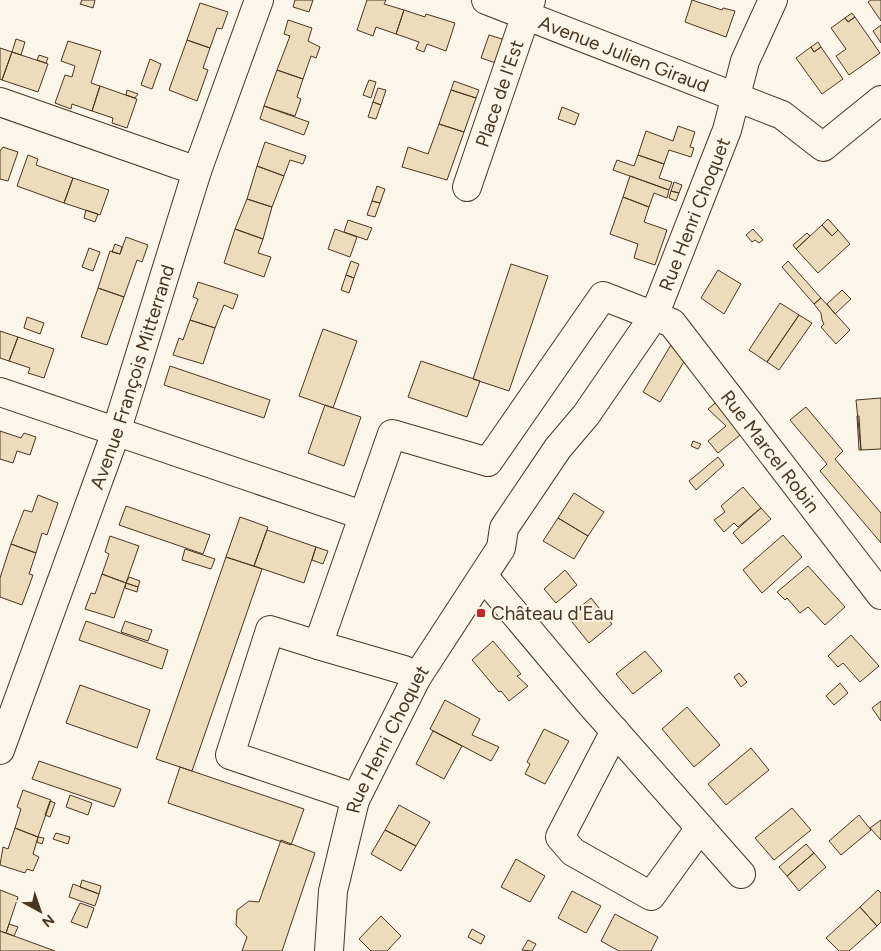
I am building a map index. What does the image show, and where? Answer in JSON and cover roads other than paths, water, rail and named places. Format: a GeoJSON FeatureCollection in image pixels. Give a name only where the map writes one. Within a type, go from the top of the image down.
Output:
{"type":"FeatureCollection","features":[{"type":"Feature","properties":{"kind":"street","name":"Avenue François Mitterrand"},"geometry":{"type":"LineString","coordinates":[[0,750],[10,691],[116,432],[198,170],[259,0]]}},
{"type":"Feature","properties":{"kind":"street","name":"Avenue Julien Giraud"},"geometry":{"type":"LineString","coordinates":[[486,0],[529,7],[734,97],[782,116],[823,147],[881,100]]}},
{"type":"Feature","properties":{"kind":"street","name":"Rue Henri Choquet"},"geometry":{"type":"LineString","coordinates":[[329,951],[333,891],[355,800],[418,677],[501,548],[518,534],[577,443],[586,415],[654,316],[727,130],[734,97],[745,61],[773,0]]}},
{"type":"Feature","properties":{"kind":"street","name":"Place de l'Est"},"geometry":{"type":"LineString","coordinates":[[467,186],[529,7]]}},
{"type":"Feature","properties":{"kind":"street"},"geometry":{"type":"LineString","coordinates":[[0,102],[198,170]]}},
{"type":"Feature","properties":{"kind":"street","name":"Rue Marcel Robin"},"geometry":{"type":"LineString","coordinates":[[362,515],[392,434],[488,462],[603,296],[672,323],[881,595]]}},
{"type":"Feature","properties":{"kind":"street"},"geometry":{"type":"LineString","coordinates":[[0,392],[362,515],[318,645]]}},
{"type":"Feature","properties":{"kind":"street"},"geometry":{"type":"LineString","coordinates":[[484,577],[615,731],[741,874]]}},
{"type":"Feature","properties":{"kind":"street"},"geometry":{"type":"LineString","coordinates":[[355,800],[345,794],[230,755],[270,630],[404,670],[418,677]]}},
{"type":"Feature","properties":{"kind":"street"},"geometry":{"type":"LineString","coordinates":[[615,731],[560,837],[573,852],[651,896],[700,828]]}},
{"type":"Feature","properties":{"kind":"place","name":"Château d'Eau"},"geometry":{"type":"Point","coordinates":[481,613]}}]}
